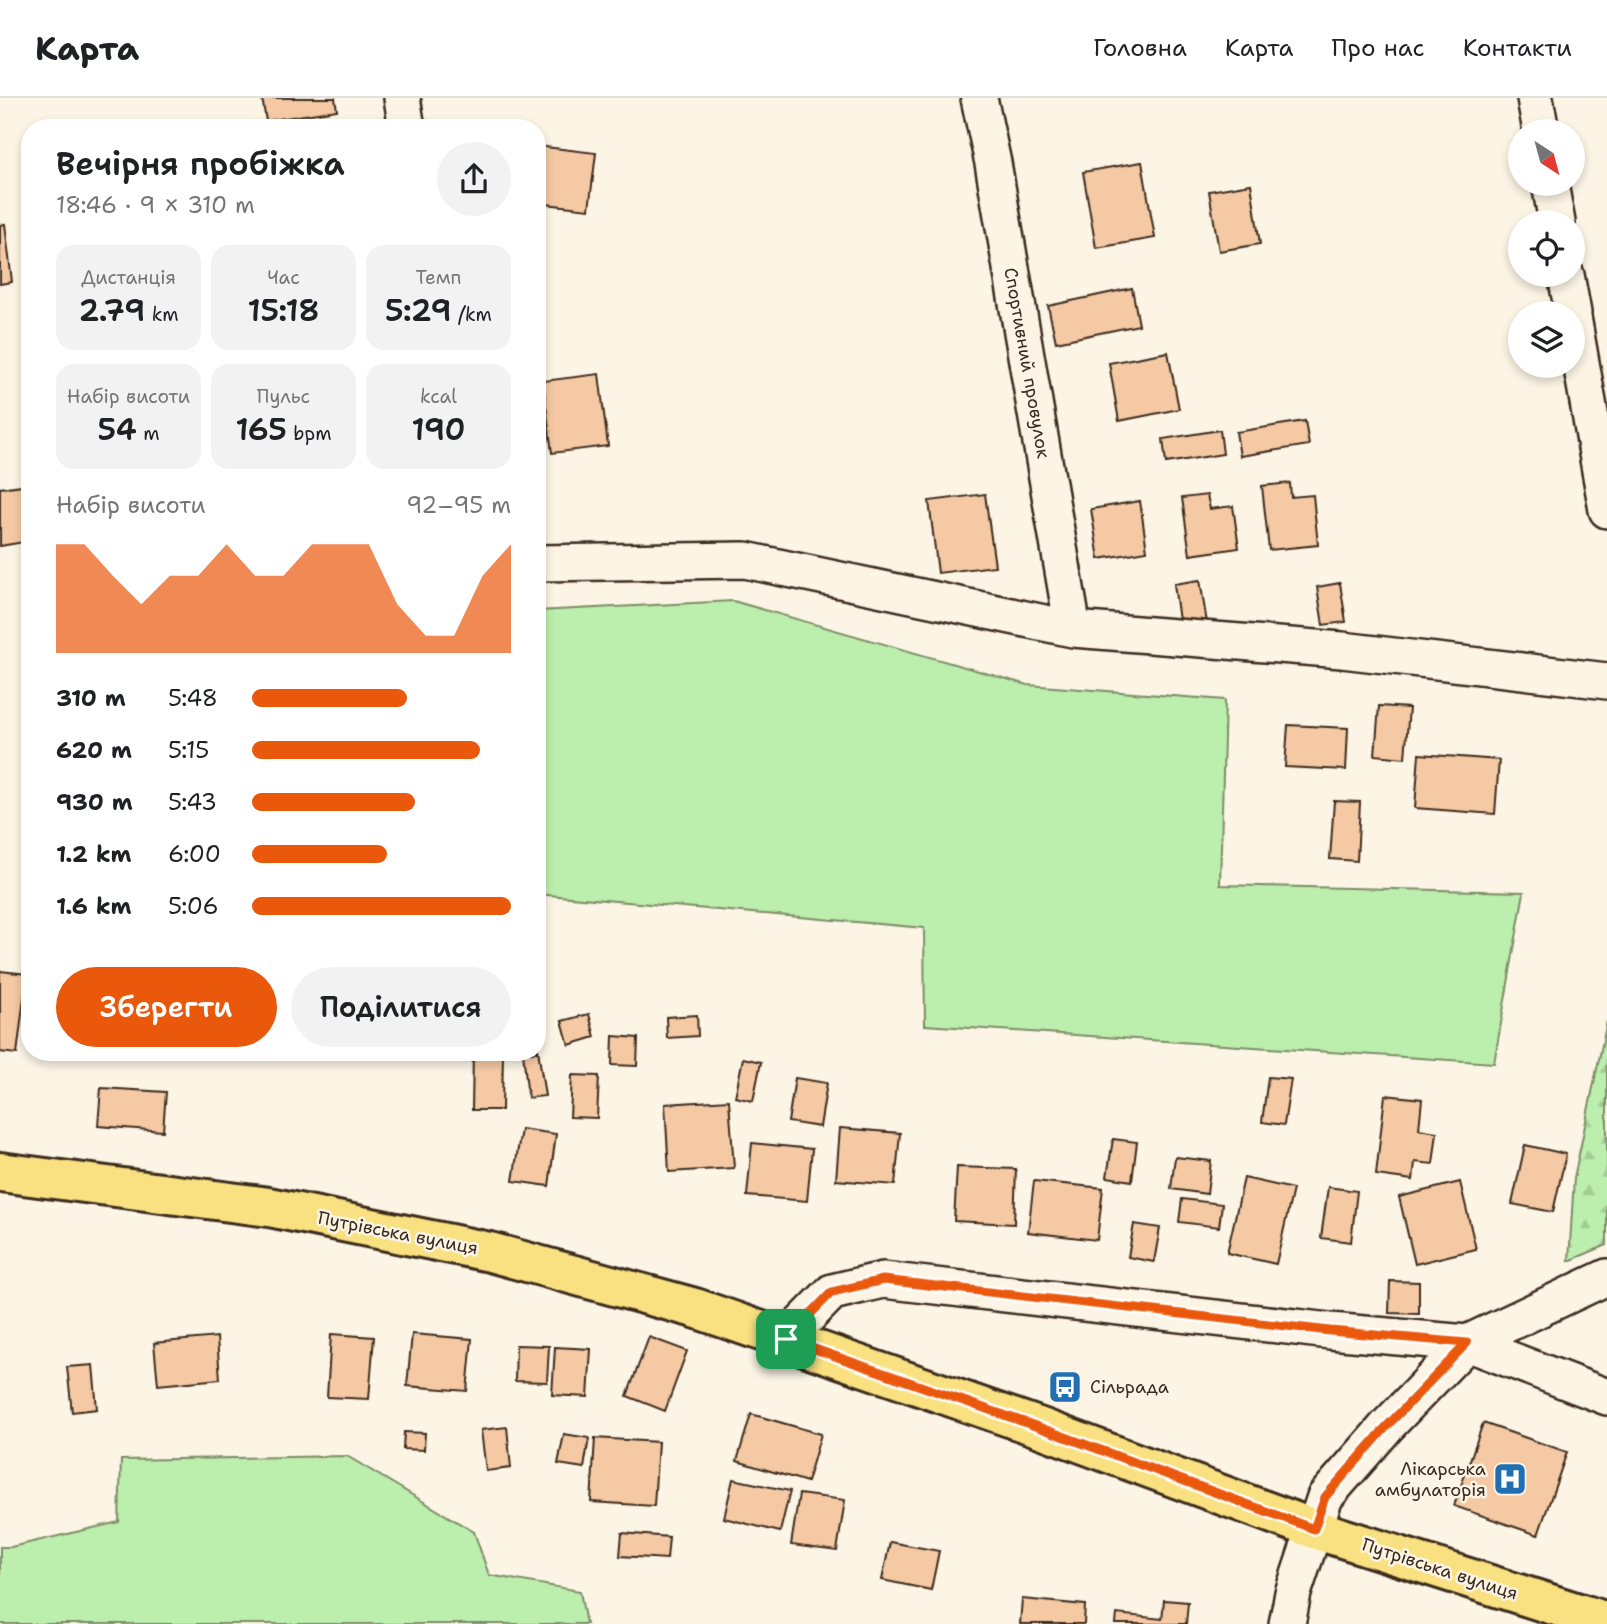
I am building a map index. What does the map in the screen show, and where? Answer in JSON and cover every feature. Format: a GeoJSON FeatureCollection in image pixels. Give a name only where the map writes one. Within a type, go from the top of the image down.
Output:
{"type":"FeatureCollection","features":[{"type":"Feature","properties":{"kind":"main road","name":"Путрівська вулиця"},"geometry":{"type":"LineString","coordinates":[[0,1172],[269,1207],[490,1252],[695,1308],[1041,1428],[1314,1529],[1607,1622]]}},
{"type":"Feature","properties":{"kind":"street"},"geometry":{"type":"LineString","coordinates":[[402,98],[406,119]]}},
{"type":"Feature","properties":{"kind":"street","name":"Спортивний провулок"},"geometry":{"type":"LineString","coordinates":[[979,98],[993,163],[1073,629]]}},
{"type":"Feature","properties":{"kind":"street"},"geometry":{"type":"LineString","coordinates":[[1535,98],[1539,119]]}},
{"type":"Feature","properties":{"kind":"street"},"geometry":{"type":"LineString","coordinates":[[1584,378],[1607,510]]}},
{"type":"Feature","properties":{"kind":"street"},"geometry":{"type":"LineString","coordinates":[[546,563],[745,560],[1073,629],[1342,650],[1607,681]]}},
{"type":"Feature","properties":{"kind":"street"},"geometry":{"type":"LineString","coordinates":[[1287,1624],[1293,1592],[1325,1497],[1387,1426],[1467,1343],[1607,1278]]}},
{"type":"Feature","properties":{"kind":"street"},"geometry":{"type":"LineString","coordinates":[[786,1339],[832,1292],[883,1280],[1330,1331],[1467,1343],[1607,1397]]}},
{"type":"Feature","properties":{"kind":"green space"},"geometry":{"type":"Polygon","coordinates":[[[733,601],[1028,685],[1225,700],[1220,885],[1524,892],[1494,1063],[925,1025],[924,928],[546,895],[546,611],[733,601]]]}},
{"type":"Feature","properties":{"kind":"green space"},"geometry":{"type":"Polygon","coordinates":[[[1607,1021],[1607,1245],[1569,1261],[1574,1178],[1607,1021]]]}},
{"type":"Feature","properties":{"kind":"green space"},"geometry":{"type":"Polygon","coordinates":[[[347,1456],[474,1532],[489,1575],[580,1591],[586,1624],[0,1624],[0,1547],[11,1547],[119,1522],[121,1460],[347,1456]]]}},
{"type":"Feature","properties":{"kind":"building"},"geometry":{"type":"Polygon","coordinates":[[[262,98],[335,98],[337,110],[266,119],[262,98]]]}},
{"type":"Feature","properties":{"kind":"building"},"geometry":{"type":"Polygon","coordinates":[[[546,147],[596,153],[589,209],[546,204],[546,147]]]}},
{"type":"Feature","properties":{"kind":"building"},"geometry":{"type":"Polygon","coordinates":[[[1142,162],[1155,238],[1096,248],[1083,172],[1142,162]]]}},
{"type":"Feature","properties":{"kind":"building"},"geometry":{"type":"Polygon","coordinates":[[[1251,184],[1260,244],[1219,251],[1209,191],[1251,184]]]}},
{"type":"Feature","properties":{"kind":"building"},"geometry":{"type":"Polygon","coordinates":[[[5,224],[12,282],[0,284],[0,225],[5,224]]]}},
{"type":"Feature","properties":{"kind":"building"},"geometry":{"type":"Polygon","coordinates":[[[1132,288],[1139,325],[1056,342],[1048,306],[1132,288]]]}},
{"type":"Feature","properties":{"kind":"building"},"geometry":{"type":"Polygon","coordinates":[[[1168,352],[1179,409],[1119,421],[1109,363],[1168,352]]]}},
{"type":"Feature","properties":{"kind":"building"},"geometry":{"type":"Polygon","coordinates":[[[599,374],[608,446],[552,453],[546,381],[599,374]]]}},
{"type":"Feature","properties":{"kind":"building"},"geometry":{"type":"Polygon","coordinates":[[[1305,421],[1309,445],[1240,456],[1236,432],[1305,421]]]}},
{"type":"Feature","properties":{"kind":"building"},"geometry":{"type":"Polygon","coordinates":[[[1220,430],[1223,454],[1166,463],[1163,439],[1220,430]]]}},
{"type":"Feature","properties":{"kind":"building"},"geometry":{"type":"Polygon","coordinates":[[[1290,483],[1291,497],[1313,495],[1318,545],[1269,550],[1262,486],[1290,483]]]}},
{"type":"Feature","properties":{"kind":"building"},"geometry":{"type":"Polygon","coordinates":[[[21,485],[21,542],[0,546],[0,488],[21,485]]]}},
{"type":"Feature","properties":{"kind":"building"},"geometry":{"type":"Polygon","coordinates":[[[985,494],[995,566],[938,573],[929,501],[985,494]]]}},
{"type":"Feature","properties":{"kind":"building"},"geometry":{"type":"Polygon","coordinates":[[[1207,495],[1210,509],[1233,506],[1239,548],[1190,555],[1182,498],[1207,495]]]}},
{"type":"Feature","properties":{"kind":"building"},"geometry":{"type":"Polygon","coordinates":[[[1140,501],[1147,551],[1099,559],[1091,509],[1140,501]]]}},
{"type":"Feature","properties":{"kind":"building"},"geometry":{"type":"Polygon","coordinates":[[[1200,580],[1207,623],[1180,628],[1174,584],[1200,580]]]}},
{"type":"Feature","properties":{"kind":"building"},"geometry":{"type":"Polygon","coordinates":[[[1340,583],[1346,622],[1323,625],[1317,587],[1340,583]]]}},
{"type":"Feature","properties":{"kind":"building"},"geometry":{"type":"Polygon","coordinates":[[[1379,706],[1409,708],[1405,758],[1375,755],[1379,706]]]}},
{"type":"Feature","properties":{"kind":"building"},"geometry":{"type":"Polygon","coordinates":[[[1288,725],[1348,728],[1346,770],[1285,767],[1288,725]]]}},
{"type":"Feature","properties":{"kind":"building"},"geometry":{"type":"Polygon","coordinates":[[[1419,754],[1499,760],[1495,814],[1415,808],[1419,754]]]}},
{"type":"Feature","properties":{"kind":"building"},"geometry":{"type":"Polygon","coordinates":[[[1334,801],[1360,802],[1357,861],[1330,859],[1334,801]]]}},
{"type":"Feature","properties":{"kind":"building"},"geometry":{"type":"Polygon","coordinates":[[[0,971],[21,973],[21,1022],[17,1054],[0,1052],[0,971]]]}},
{"type":"Feature","properties":{"kind":"building"},"geometry":{"type":"Polygon","coordinates":[[[589,1014],[595,1037],[569,1045],[562,1021],[589,1014]]]}},
{"type":"Feature","properties":{"kind":"building"},"geometry":{"type":"Polygon","coordinates":[[[697,1015],[698,1036],[667,1038],[666,1017],[697,1015]]]}},
{"type":"Feature","properties":{"kind":"building"},"geometry":{"type":"Polygon","coordinates":[[[613,1036],[638,1038],[637,1066],[612,1065],[613,1036]]]}},
{"type":"Feature","properties":{"kind":"building"},"geometry":{"type":"Polygon","coordinates":[[[743,1058],[761,1062],[753,1101],[735,1097],[743,1058]]]}},
{"type":"Feature","properties":{"kind":"building"},"geometry":{"type":"Polygon","coordinates":[[[473,1061],[503,1061],[502,1110],[472,1110],[473,1061]]]}},
{"type":"Feature","properties":{"kind":"building"},"geometry":{"type":"Polygon","coordinates":[[[524,1061],[540,1061],[545,1096],[528,1098],[524,1061]]]}},
{"type":"Feature","properties":{"kind":"building"},"geometry":{"type":"Polygon","coordinates":[[[572,1075],[599,1076],[597,1118],[570,1117],[572,1075]]]}},
{"type":"Feature","properties":{"kind":"building"},"geometry":{"type":"Polygon","coordinates":[[[1268,1077],[1291,1079],[1284,1125],[1262,1122],[1268,1077]]]}},
{"type":"Feature","properties":{"kind":"building"},"geometry":{"type":"Polygon","coordinates":[[[795,1078],[827,1083],[820,1127],[788,1122],[795,1078]]]}},
{"type":"Feature","properties":{"kind":"building"},"geometry":{"type":"Polygon","coordinates":[[[101,1088],[166,1092],[163,1131],[98,1126],[101,1088]]]}},
{"type":"Feature","properties":{"kind":"building"},"geometry":{"type":"Polygon","coordinates":[[[1385,1095],[1422,1099],[1419,1129],[1437,1132],[1433,1164],[1415,1162],[1413,1180],[1376,1175],[1385,1095]]]}},
{"type":"Feature","properties":{"kind":"building"},"geometry":{"type":"Polygon","coordinates":[[[729,1100],[734,1168],[669,1172],[665,1104],[729,1100]]]}},
{"type":"Feature","properties":{"kind":"building"},"geometry":{"type":"Polygon","coordinates":[[[840,1128],[900,1133],[895,1185],[836,1180],[840,1128]]]}},
{"type":"Feature","properties":{"kind":"building"},"geometry":{"type":"Polygon","coordinates":[[[521,1129],[556,1134],[549,1186],[513,1181],[521,1129]]]}},
{"type":"Feature","properties":{"kind":"building"},"geometry":{"type":"Polygon","coordinates":[[[1113,1139],[1137,1142],[1132,1181],[1107,1177],[1113,1139]]]}},
{"type":"Feature","properties":{"kind":"building"},"geometry":{"type":"Polygon","coordinates":[[[752,1143],[812,1149],[807,1201],[747,1196],[752,1143]]]}},
{"type":"Feature","properties":{"kind":"building"},"geometry":{"type":"Polygon","coordinates":[[[1525,1145],[1566,1154],[1553,1212],[1512,1204],[1525,1145]]]}},
{"type":"Feature","properties":{"kind":"building"},"geometry":{"type":"Polygon","coordinates":[[[1175,1157],[1211,1161],[1207,1194],[1171,1189],[1175,1157]]]}},
{"type":"Feature","properties":{"kind":"building"},"geometry":{"type":"Polygon","coordinates":[[[957,1167],[1016,1169],[1014,1224],[954,1221],[957,1167]]]}},
{"type":"Feature","properties":{"kind":"building"},"geometry":{"type":"Polygon","coordinates":[[[1244,1178],[1293,1189],[1276,1264],[1227,1253],[1244,1178]]]}},
{"type":"Feature","properties":{"kind":"building"},"geometry":{"type":"Polygon","coordinates":[[[1034,1181],[1103,1188],[1097,1240],[1028,1232],[1034,1181]]]}},
{"type":"Feature","properties":{"kind":"building"},"geometry":{"type":"Polygon","coordinates":[[[1460,1182],[1476,1249],[1415,1264],[1399,1197],[1460,1182]]]}},
{"type":"Feature","properties":{"kind":"building"},"geometry":{"type":"Polygon","coordinates":[[[1328,1187],[1357,1191],[1351,1242],[1321,1238],[1328,1187]]]}},
{"type":"Feature","properties":{"kind":"building"},"geometry":{"type":"Polygon","coordinates":[[[1182,1199],[1222,1204],[1219,1227],[1179,1222],[1182,1199]]]}},
{"type":"Feature","properties":{"kind":"building"},"geometry":{"type":"Polygon","coordinates":[[[1134,1224],[1160,1228],[1154,1262],[1128,1257],[1134,1224]]]}},
{"type":"Feature","properties":{"kind":"building"},"geometry":{"type":"Polygon","coordinates":[[[1390,1281],[1419,1282],[1419,1314],[1389,1313],[1390,1281]]]}},
{"type":"Feature","properties":{"kind":"building"},"geometry":{"type":"Polygon","coordinates":[[[331,1334],[374,1337],[369,1399],[327,1397],[331,1334]]]}},
{"type":"Feature","properties":{"kind":"building"},"geometry":{"type":"Polygon","coordinates":[[[412,1334],[472,1339],[467,1391],[407,1386],[412,1334]]]}},
{"type":"Feature","properties":{"kind":"building"},"geometry":{"type":"Polygon","coordinates":[[[217,1337],[220,1379],[158,1385],[154,1343],[217,1337]]]}},
{"type":"Feature","properties":{"kind":"building"},"geometry":{"type":"Polygon","coordinates":[[[649,1337],[687,1351],[665,1411],[627,1396],[649,1337]]]}},
{"type":"Feature","properties":{"kind":"building"},"geometry":{"type":"Polygon","coordinates":[[[516,1345],[549,1346],[547,1382],[515,1381],[516,1345]]]}},
{"type":"Feature","properties":{"kind":"building"},"geometry":{"type":"Polygon","coordinates":[[[555,1347],[591,1349],[588,1397],[552,1395],[555,1347]]]}},
{"type":"Feature","properties":{"kind":"building"},"geometry":{"type":"Polygon","coordinates":[[[93,1365],[97,1409],[72,1412],[67,1367],[93,1365]]]}},
{"type":"Feature","properties":{"kind":"building"},"geometry":{"type":"Polygon","coordinates":[[[751,1414],[821,1434],[807,1482],[737,1461],[751,1414]]]}},
{"type":"Feature","properties":{"kind":"building","name":"Лікарська амбулаторія"},"geometry":{"type":"Polygon","coordinates":[[[1483,1423],[1567,1452],[1538,1535],[1454,1506],[1483,1423]]]}},
{"type":"Feature","properties":{"kind":"building"},"geometry":{"type":"Polygon","coordinates":[[[507,1427],[511,1468],[486,1471],[481,1430],[507,1427]]]}},
{"type":"Feature","properties":{"kind":"building"},"geometry":{"type":"Polygon","coordinates":[[[404,1432],[425,1433],[424,1450],[403,1449],[404,1432]]]}},
{"type":"Feature","properties":{"kind":"building"},"geometry":{"type":"Polygon","coordinates":[[[564,1434],[589,1438],[584,1468],[558,1464],[564,1434]]]}},
{"type":"Feature","properties":{"kind":"building"},"geometry":{"type":"Polygon","coordinates":[[[595,1438],[658,1442],[654,1506],[591,1502],[595,1438]]]}},
{"type":"Feature","properties":{"kind":"building"},"geometry":{"type":"Polygon","coordinates":[[[733,1479],[790,1491],[780,1532],[724,1518],[733,1479]]]}},
{"type":"Feature","properties":{"kind":"building"},"geometry":{"type":"Polygon","coordinates":[[[799,1494],[845,1500],[837,1551],[791,1545],[799,1494]]]}},
{"type":"Feature","properties":{"kind":"building"},"geometry":{"type":"Polygon","coordinates":[[[622,1533],[669,1537],[667,1559],[620,1556],[622,1533]]]}},
{"type":"Feature","properties":{"kind":"building"},"geometry":{"type":"Polygon","coordinates":[[[890,1542],[939,1551],[931,1590],[882,1580],[890,1542]]]}},
{"type":"Feature","properties":{"kind":"building"},"geometry":{"type":"Polygon","coordinates":[[[1022,1599],[1085,1605],[1084,1624],[1020,1624],[1022,1599]]]}},
{"type":"Feature","properties":{"kind":"building"},"geometry":{"type":"Polygon","coordinates":[[[1164,1600],[1188,1602],[1186,1624],[1116,1624],[1117,1614],[1162,1619],[1164,1600]]]}},
{"type":"Feature","properties":{"kind":"place","name":"Сільрада"},"geometry":{"type":"Point","coordinates":[1065,1387]}},
{"type":"Feature","properties":{"kind":"place","name":"Лікарська амбулаторія"},"geometry":{"type":"Point","coordinates":[1510,1479]}},
{"type":"Feature","properties":{"kind":"route"},"geometry":{"type":"LineString","coordinates":[[883,1280],[1330,1331],[1467,1343],[1387,1426],[1325,1497],[1314,1529],[1041,1428],[786,1339],[832,1292],[883,1280]]}}]}
